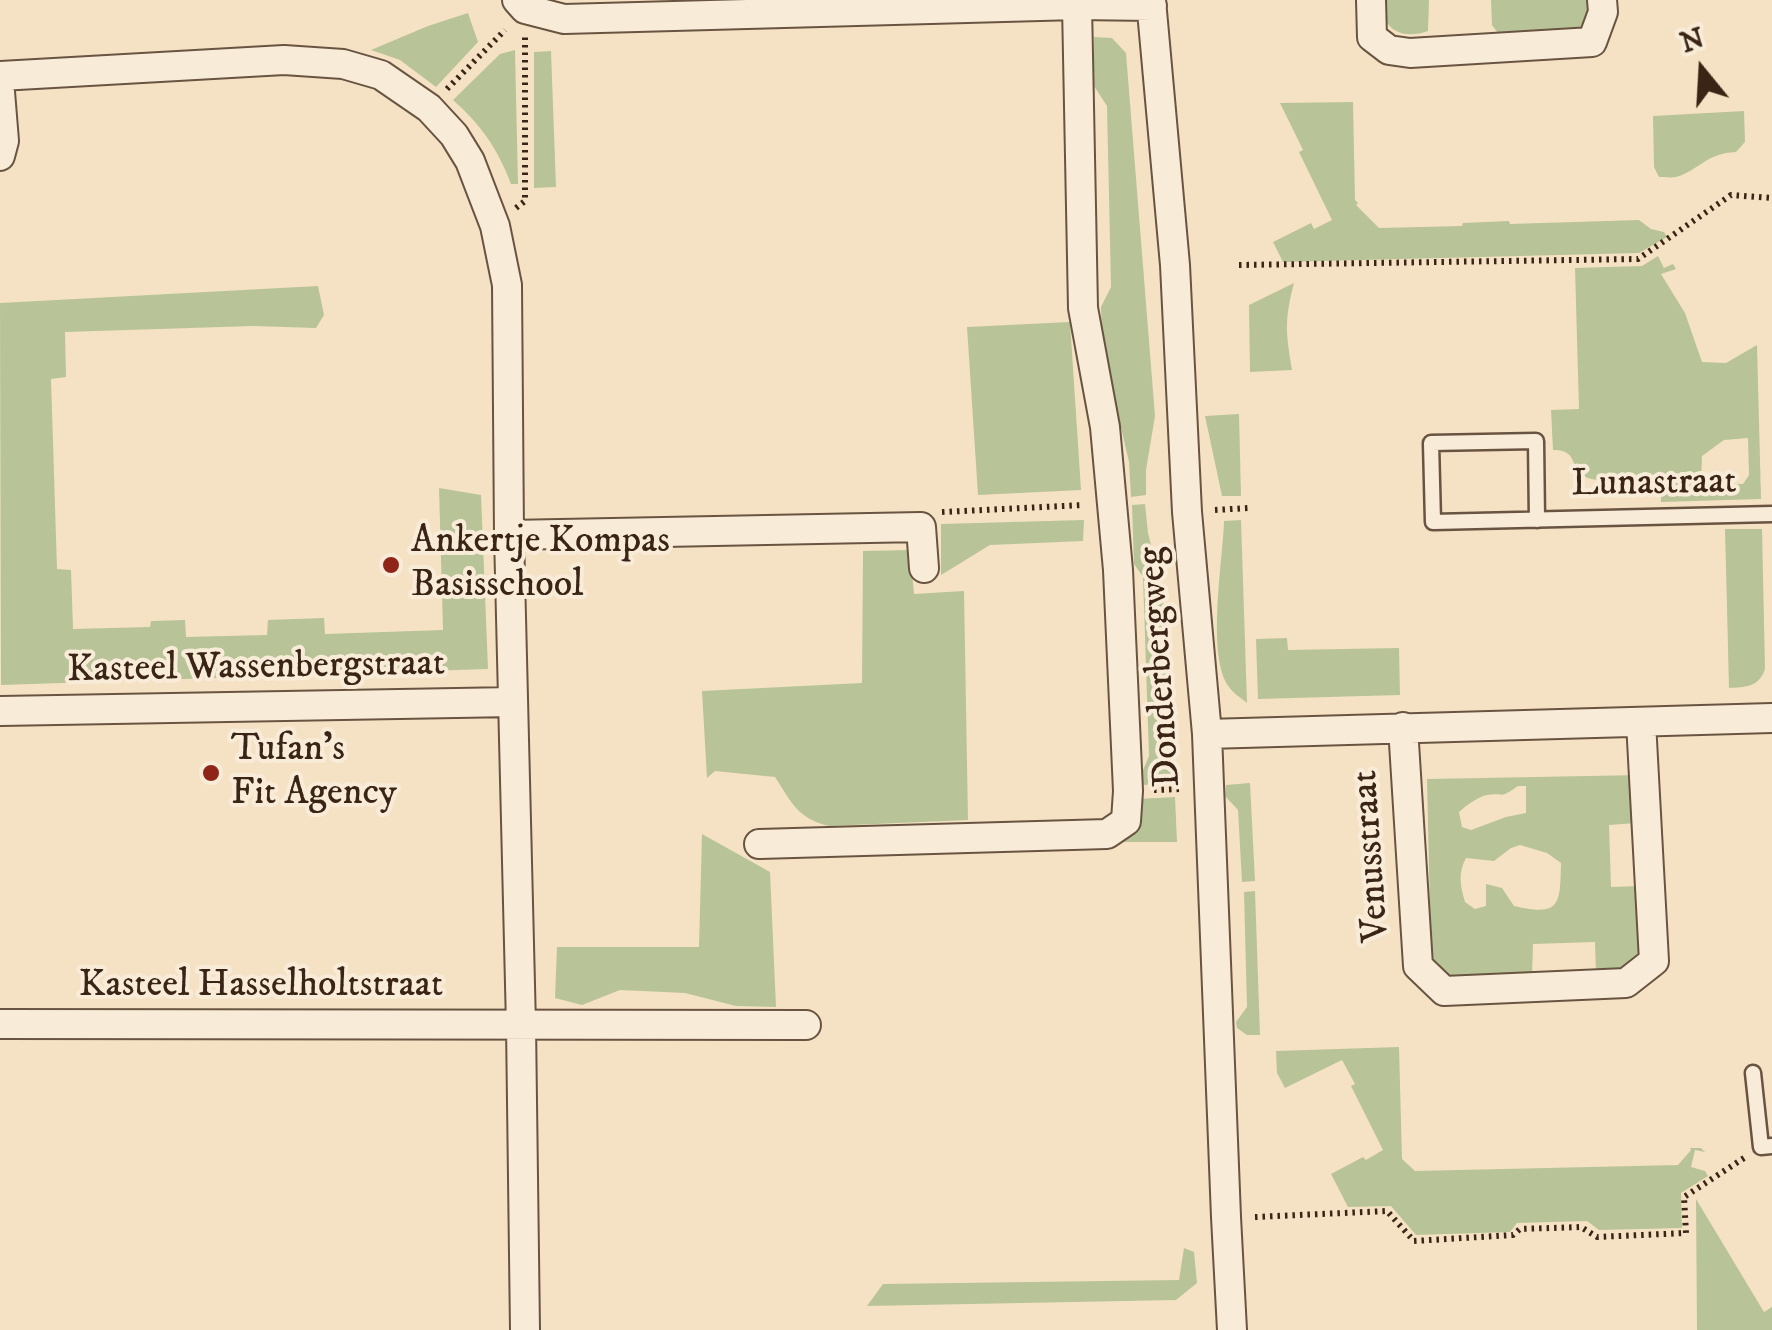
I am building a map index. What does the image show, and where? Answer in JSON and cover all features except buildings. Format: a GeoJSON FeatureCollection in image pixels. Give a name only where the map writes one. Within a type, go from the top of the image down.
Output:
{"type":"FeatureCollection","features":[{"type":"Feature","properties":{"kind":"street"},"geometry":{"type":"LineString","coordinates":[[1371,0],[1372,37],[1389,50],[1410,53],[1592,42],[1602,0]]}},
{"type":"Feature","properties":{"kind":"street"},"geometry":{"type":"LineString","coordinates":[[521,4],[564,19],[1152,3]]}},
{"type":"Feature","properties":{"kind":"street","name":"Donderbergweg"},"geometry":{"type":"LineString","coordinates":[[1152,3],[1176,265],[1187,512],[1207,734],[1232,1330]]}},
{"type":"Feature","properties":{"kind":"street","name":"Donderbergweg"},"geometry":{"type":"LineString","coordinates":[[759,844],[1107,834],[1126,821],[1118,570],[1105,427],[1083,308],[1077,5]]}},
{"type":"Feature","properties":{"kind":"street"},"geometry":{"type":"LineString","coordinates":[[0,76],[284,60],[343,64],[381,76],[429,108],[454,135],[470,161],[495,226],[507,285],[508,534],[521,1025],[524,1330]]}},
{"type":"Feature","properties":{"kind":"street"},"geometry":{"type":"LineString","coordinates":[[0,92],[4,141],[0,156]]}},
{"type":"Feature","properties":{"kind":"street"},"geometry":{"type":"LineString","coordinates":[[508,534],[921,527],[924,568]]}},
{"type":"Feature","properties":{"kind":"street","name":"Kasteel Wassenbergstraat"},"geometry":{"type":"LineString","coordinates":[[0,711],[513,702]]}},
{"type":"Feature","properties":{"kind":"street","name":"Venusstraat"},"geometry":{"type":"LineString","coordinates":[[1207,734],[1772,718]]}},
{"type":"Feature","properties":{"kind":"street","name":"Venusstraat"},"geometry":{"type":"LineString","coordinates":[[1403,727],[1418,966],[1444,991],[1626,983],[1654,961],[1641,722]]}},
{"type":"Feature","properties":{"kind":"street","name":"Kasteel Hasselholtstraat"},"geometry":{"type":"LineString","coordinates":[[0,1024],[806,1025]]}},
{"type":"Feature","properties":{"kind":"lane","name":"Lunastraat"},"geometry":{"type":"LineString","coordinates":[[1537,520],[1536,441],[1431,444],[1433,522],[1537,520],[1772,514]]}},
{"type":"Feature","properties":{"kind":"lane"},"geometry":{"type":"LineString","coordinates":[[1753,1073],[1767,1146]]}},
{"type":"Feature","properties":{"kind":"path"},"geometry":{"type":"LineString","coordinates":[[429,108],[521,4]]}},
{"type":"Feature","properties":{"kind":"path"},"geometry":{"type":"LineString","coordinates":[[495,226],[525,200],[521,4]]}},
{"type":"Feature","properties":{"kind":"path"},"geometry":{"type":"LineString","coordinates":[[1240,265],[1638,259],[1731,195],[1772,198]]}},
{"type":"Feature","properties":{"kind":"path"},"geometry":{"type":"LineString","coordinates":[[1128,791],[1209,788]]}},
{"type":"Feature","properties":{"kind":"path"},"geometry":{"type":"LineString","coordinates":[[1226,1217],[1387,1210],[1414,1241],[1512,1235],[1520,1229],[1581,1227],[1597,1237],[1686,1233],[1684,1197],[1767,1146]]}},
{"type":"Feature","properties":{"kind":"green space"},"geometry":{"type":"Polygon","coordinates":[[[1381,0],[1429,0],[1428,31],[1409,34],[1395,30],[1385,19],[1381,0]]]}},
{"type":"Feature","properties":{"kind":"green space"},"geometry":{"type":"Polygon","coordinates":[[[1491,0],[1594,0],[1587,22],[1579,28],[1497,32],[1492,25],[1491,0]]]}},
{"type":"Feature","properties":{"kind":"green space"},"geometry":{"type":"Polygon","coordinates":[[[468,13],[478,42],[436,87],[400,60],[371,50],[428,26],[468,13]]]}},
{"type":"Feature","properties":{"kind":"green space"},"geometry":{"type":"Polygon","coordinates":[[[1094,37],[1112,38],[1126,53],[1155,416],[1146,495],[1131,497],[1129,462],[1102,345],[1101,307],[1111,287],[1107,106],[1094,86],[1094,37]]]}},
{"type":"Feature","properties":{"kind":"green space"},"geometry":{"type":"Polygon","coordinates":[[[515,50],[518,184],[511,184],[488,138],[453,100],[500,54],[515,50]]]}},
{"type":"Feature","properties":{"kind":"green space"},"geometry":{"type":"Polygon","coordinates":[[[551,51],[556,187],[534,188],[534,52],[551,51]]]}},
{"type":"Feature","properties":{"kind":"green space"},"geometry":{"type":"Polygon","coordinates":[[[1353,102],[1356,205],[1379,228],[1639,220],[1667,237],[1639,253],[1283,262],[1273,242],[1311,223],[1314,229],[1332,220],[1280,103],[1353,102]]]}},
{"type":"Feature","properties":{"kind":"green space"},"geometry":{"type":"Polygon","coordinates":[[[1744,111],[1745,142],[1736,152],[1717,155],[1676,177],[1659,177],[1654,167],[1653,116],[1744,111]]]}},
{"type":"Feature","properties":{"kind":"green space"},"geometry":{"type":"Polygon","coordinates":[[[1658,256],[1664,268],[1673,264],[1676,269],[1661,274],[1685,313],[1702,362],[1726,363],[1757,345],[1761,499],[1661,502],[1661,485],[1654,477],[1588,478],[1578,471],[1567,453],[1553,450],[1551,410],[1579,409],[1575,268],[1642,266],[1658,256]],[[1748,438],[1724,440],[1702,456],[1701,483],[1743,484],[1749,475],[1748,438]]]}},
{"type":"Feature","properties":{"kind":"green space"},"geometry":{"type":"Polygon","coordinates":[[[1294,283],[1287,327],[1292,370],[1250,372],[1249,305],[1294,283]]]}},
{"type":"Feature","properties":{"kind":"green space"},"geometry":{"type":"Polygon","coordinates":[[[318,286],[324,315],[316,328],[253,326],[65,332],[66,377],[51,379],[57,569],[71,570],[73,629],[150,627],[151,621],[185,620],[186,637],[267,635],[268,620],[324,618],[325,634],[443,630],[439,488],[481,495],[488,669],[1,685],[0,303],[318,286]]]}},
{"type":"Feature","properties":{"kind":"green space"},"geometry":{"type":"Polygon","coordinates":[[[1070,322],[1081,490],[978,495],[967,327],[1070,322]]]}},
{"type":"Feature","properties":{"kind":"green space"},"geometry":{"type":"Polygon","coordinates":[[[1239,414],[1241,496],[1222,496],[1205,416],[1239,414]]]}},
{"type":"Feature","properties":{"kind":"green space"},"geometry":{"type":"Polygon","coordinates":[[[1145,504],[1163,592],[1174,784],[1140,785],[1149,756],[1143,577],[1134,564],[1132,505],[1145,504]]]}},
{"type":"Feature","properties":{"kind":"green space"},"geometry":{"type":"Polygon","coordinates":[[[1084,520],[1083,541],[990,545],[941,575],[941,524],[1084,520]]]}},
{"type":"Feature","properties":{"kind":"green space"},"geometry":{"type":"Polygon","coordinates":[[[1241,520],[1247,703],[1231,689],[1222,673],[1217,631],[1224,521],[1241,520]]]}},
{"type":"Feature","properties":{"kind":"green space"},"geometry":{"type":"Polygon","coordinates":[[[1725,529],[1762,529],[1765,669],[1755,683],[1729,688],[1725,529]]]}},
{"type":"Feature","properties":{"kind":"green space"},"geometry":{"type":"Polygon","coordinates":[[[910,550],[914,594],[964,591],[968,820],[829,826],[802,814],[775,777],[715,771],[707,778],[702,691],[862,683],[863,551],[910,550]]]}},
{"type":"Feature","properties":{"kind":"green space"},"geometry":{"type":"Polygon","coordinates":[[[1287,638],[1288,650],[1399,648],[1400,695],[1258,699],[1256,639],[1287,638]]]}},
{"type":"Feature","properties":{"kind":"green space"},"geometry":{"type":"Polygon","coordinates":[[[1642,775],[1636,823],[1609,825],[1611,887],[1638,886],[1646,948],[1635,971],[1596,973],[1595,942],[1533,944],[1532,976],[1453,979],[1439,973],[1431,955],[1427,779],[1642,775]],[[1526,786],[1504,794],[1483,796],[1468,805],[1459,812],[1462,827],[1471,830],[1526,813],[1526,786]],[[1520,845],[1494,861],[1466,858],[1461,879],[1465,902],[1475,909],[1486,906],[1486,884],[1502,888],[1514,906],[1541,910],[1555,904],[1561,863],[1547,853],[1520,845]]]}},
{"type":"Feature","properties":{"kind":"green space"},"geometry":{"type":"Polygon","coordinates":[[[1250,783],[1255,881],[1242,882],[1238,810],[1225,796],[1226,785],[1250,783]]]}},
{"type":"Feature","properties":{"kind":"green space"},"geometry":{"type":"Polygon","coordinates":[[[1175,797],[1177,842],[1111,842],[1139,799],[1175,797]]]}},
{"type":"Feature","properties":{"kind":"green space"},"geometry":{"type":"Polygon","coordinates":[[[702,834],[770,872],[776,1007],[736,1006],[685,993],[620,990],[582,1005],[555,998],[557,947],[699,947],[702,834]]]}},
{"type":"Feature","properties":{"kind":"green space"},"geometry":{"type":"Polygon","coordinates":[[[1255,891],[1260,1035],[1247,1035],[1237,1028],[1236,1022],[1247,1007],[1244,892],[1255,891]]]}},
{"type":"Feature","properties":{"kind":"green space"},"geometry":{"type":"Polygon","coordinates":[[[1399,1047],[1402,1159],[1415,1171],[1678,1165],[1690,1148],[1701,1148],[1705,1152],[1695,1150],[1691,1167],[1705,1171],[1708,1176],[1681,1193],[1682,1228],[1599,1230],[1587,1221],[1517,1223],[1510,1232],[1416,1235],[1391,1206],[1348,1207],[1331,1174],[1383,1150],[1351,1086],[1355,1084],[1342,1060],[1285,1088],[1277,1073],[1276,1051],[1399,1047]]]}},
{"type":"Feature","properties":{"kind":"green space"},"geometry":{"type":"Polygon","coordinates":[[[1696,1199],[1764,1312],[1772,1307],[1772,1330],[1697,1330],[1696,1199]]]}},
{"type":"Feature","properties":{"kind":"green space"},"geometry":{"type":"Polygon","coordinates":[[[1184,1248],[1194,1252],[1197,1283],[1176,1300],[867,1306],[883,1284],[1179,1280],[1184,1248]]]}},
{"type":"Feature","properties":{"kind":"place","name":"Ankertje Kompas Basisschool"},"geometry":{"type":"Point","coordinates":[391,565]}},
{"type":"Feature","properties":{"kind":"place","name":"Tufan's Fit Agency"},"geometry":{"type":"Point","coordinates":[211,773]}}]}
